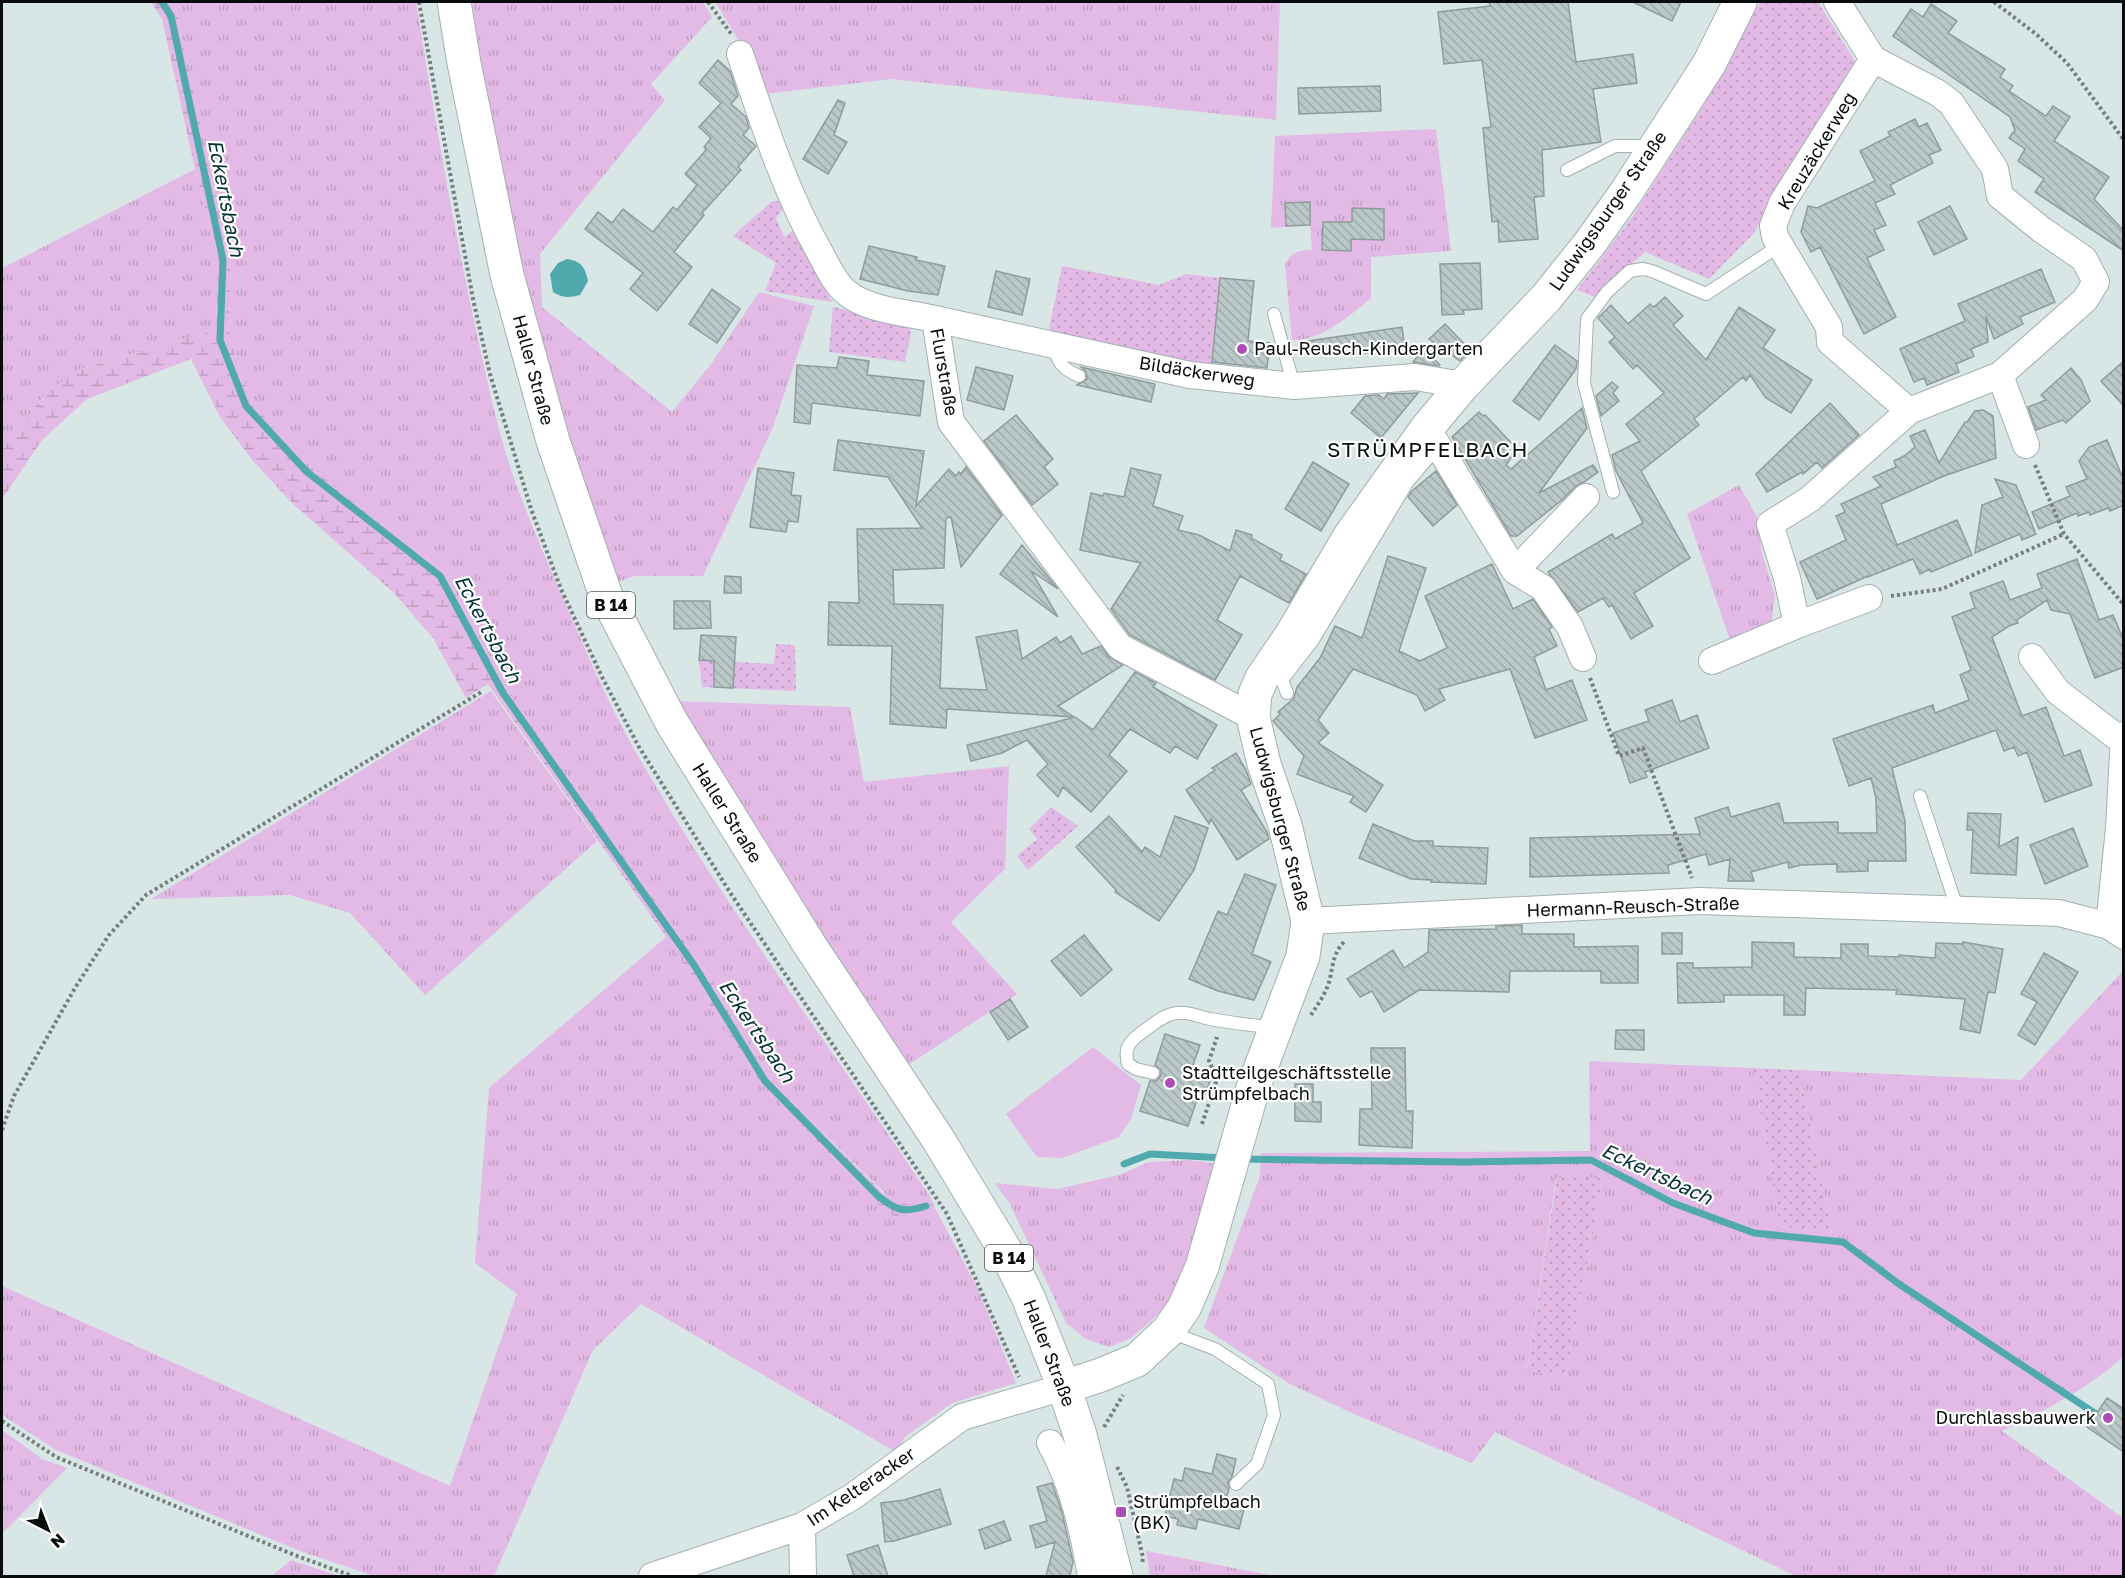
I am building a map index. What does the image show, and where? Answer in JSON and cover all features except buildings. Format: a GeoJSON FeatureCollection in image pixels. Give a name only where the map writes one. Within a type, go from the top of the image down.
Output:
{"type":"FeatureCollection","features":[{"type":"Feature","properties":{"kind":"main road","name":"Haller Straße"},"geometry":{"type":"LineString","coordinates":[[454,2],[464,63],[507,275],[553,441],[606,596],[672,723],[809,944],[938,1138],[1005,1250],[1028,1297],[1064,1387],[1080,1435],[1116,1576]]}},
{"type":"Feature","properties":{"kind":"main road","name":"Ludwigsburger Straße"},"geometry":{"type":"LineString","coordinates":[[1064,1387],[1101,1376],[1137,1360],[1168,1331],[1184,1308],[1203,1267],[1229,1176],[1237,1143],[1245,1086],[1276,1028],[1303,956],[1308,921],[1285,825],[1264,764],[1253,717],[1255,694],[1262,678],[1292,634],[1350,536],[1432,437],[1463,385],[1546,298],[1590,243],[1709,63],[1740,2]]}},
{"type":"Feature","properties":{"kind":"street"},"geometry":{"type":"LineString","coordinates":[[1797,625],[1787,578],[1770,524],[1810,499],[1909,411],[2000,375],[2091,302],[2096,282],[2084,259],[2039,233],[2000,196],[1995,170],[1962,117],[1951,104],[1938,93],[1873,59],[1837,2]]}},
{"type":"Feature","properties":{"kind":"street","name":"Flurstraße"},"geometry":{"type":"LineString","coordinates":[[740,54],[779,167],[812,239],[832,275],[846,292],[860,302],[934,319],[951,422],[1120,647],[1253,717]]}},
{"type":"Feature","properties":{"kind":"street","name":"Kreuzäckerweg"},"geometry":{"type":"LineString","coordinates":[[1873,59],[1782,203],[1773,226],[1774,237],[1829,327],[1830,342],[1865,380],[1909,411]]}},
{"type":"Feature","properties":{"kind":"street","name":"Bildäckerweg"},"geometry":{"type":"LineString","coordinates":[[934,319],[1190,375],[1294,386],[1415,377],[1463,385]]}},
{"type":"Feature","properties":{"kind":"street"},"geometry":{"type":"LineString","coordinates":[[2000,375],[2026,445]]}},
{"type":"Feature","properties":{"kind":"street"},"geometry":{"type":"LineString","coordinates":[[1432,437],[1515,571],[1543,588],[1570,627],[1583,658]]}},
{"type":"Feature","properties":{"kind":"street"},"geometry":{"type":"LineString","coordinates":[[1515,571],[1586,497]]}},
{"type":"Feature","properties":{"kind":"street"},"geometry":{"type":"LineString","coordinates":[[1712,661],[1869,598]]}},
{"type":"Feature","properties":{"kind":"street"},"geometry":{"type":"LineString","coordinates":[[2032,657],[2058,692],[2123,738],[2116,931]]}},
{"type":"Feature","properties":{"kind":"street","name":"Hermann-Reusch-Straße"},"geometry":{"type":"LineString","coordinates":[[1308,921],[1701,901],[2059,913],[2116,931]]}},
{"type":"Feature","properties":{"kind":"street","name":"Im Kelteracker"},"geometry":{"type":"LineString","coordinates":[[652,1576],[802,1527],[852,1497],[962,1417],[1064,1387]]}},
{"type":"Feature","properties":{"kind":"street"},"geometry":{"type":"LineString","coordinates":[[1050,1443],[1063,1465],[1091,1576]]}},
{"type":"Feature","properties":{"kind":"street"},"geometry":{"type":"LineString","coordinates":[[802,1527],[803,1576]]}},
{"type":"Feature","properties":{"kind":"lane"},"geometry":{"type":"LineString","coordinates":[[1567,170],[1615,146],[1656,146]]}},
{"type":"Feature","properties":{"kind":"lane"},"geometry":{"type":"LineString","coordinates":[[1613,492],[1584,383],[1587,319],[1606,292],[1630,272],[1643,269],[1652,271],[1706,294],[1779,246]]}},
{"type":"Feature","properties":{"kind":"lane"},"geometry":{"type":"LineString","coordinates":[[1274,314],[1294,386]]}},
{"type":"Feature","properties":{"kind":"lane"},"geometry":{"type":"LineString","coordinates":[[1054,345],[1059,364],[1079,376]]}},
{"type":"Feature","properties":{"kind":"lane","name":"Ludwigsburger Straße"},"geometry":{"type":"LineString","coordinates":[[1287,693],[1282,680],[1312,639],[1407,483],[1432,437]]}},
{"type":"Feature","properties":{"kind":"lane"},"geometry":{"type":"LineString","coordinates":[[1920,796],[1958,910]]}},
{"type":"Feature","properties":{"kind":"lane"},"geometry":{"type":"LineString","coordinates":[[1153,1073],[1128,1065],[1126,1055],[1127,1046],[1154,1020],[1177,1013],[1276,1028]]}},
{"type":"Feature","properties":{"kind":"lane"},"geometry":{"type":"LineString","coordinates":[[1168,1331],[1215,1349],[1268,1384],[1274,1414],[1257,1464],[1236,1484]]}},
{"type":"Feature","properties":{"kind":"path"},"geometry":{"type":"LineString","coordinates":[[708,2],[731,32],[740,54]]}},
{"type":"Feature","properties":{"kind":"path"},"geometry":{"type":"LineString","coordinates":[[1994,2],[2036,34],[2067,63],[2124,140]]}},
{"type":"Feature","properties":{"kind":"path"},"geometry":{"type":"LineString","coordinates":[[2026,445],[2064,534],[2124,605]]}},
{"type":"Feature","properties":{"kind":"path"},"geometry":{"type":"LineString","coordinates":[[1869,598],[1942,589],[2064,534]]}},
{"type":"Feature","properties":{"kind":"path"},"geometry":{"type":"LineString","coordinates":[[1583,658],[1619,756],[1643,748],[1701,901]]}},
{"type":"Feature","properties":{"kind":"path"},"geometry":{"type":"LineString","coordinates":[[2,1130],[14,1096],[75,988],[109,934],[146,895],[483,691]]}},
{"type":"Feature","properties":{"kind":"path"},"geometry":{"type":"LineString","coordinates":[[1310,1017],[1327,989],[1332,960],[1345,941]]}},
{"type":"Feature","properties":{"kind":"path"},"geometry":{"type":"LineString","coordinates":[[1202,1124],[1217,1079],[1209,1061],[1210,1053],[1223,1020]]}},
{"type":"Feature","properties":{"kind":"path"},"geometry":{"type":"LineString","coordinates":[[2,1421],[56,1457],[297,1556],[352,1576]]}},
{"type":"Feature","properties":{"kind":"green space"},"geometry":{"type":"Polygon","coordinates":[[[151,2],[171,2],[176,9],[231,260],[229,337],[252,403],[295,452],[346,497],[443,571],[504,686],[705,971],[771,1081],[884,1194],[909,1206],[931,1198],[935,1208],[899,1219],[885,1211],[761,1084],[666,937],[488,684],[466,698],[433,638],[394,593],[292,503],[253,461],[220,417],[191,359],[87,399],[42,440],[2,499],[2,450],[46,393],[77,370],[216,330],[218,257],[195,169],[162,19],[151,2]]]}},
{"type":"Feature","properties":{"kind":"green space"},"geometry":{"type":"Polygon","coordinates":[[[171,2],[416,2],[455,227],[495,414],[517,485],[558,587],[613,709],[668,807],[741,920],[931,1198],[909,1206],[895,1203],[771,1081],[705,971],[504,686],[443,571],[346,497],[295,452],[252,403],[229,337],[231,260],[176,9],[171,2]]]}},
{"type":"Feature","properties":{"kind":"green space"},"geometry":{"type":"Polygon","coordinates":[[[472,2],[703,2],[712,17],[651,84],[665,100],[540,254],[542,307],[672,412],[711,364],[759,292],[814,306],[773,427],[703,576],[634,576],[615,583],[529,327],[482,70],[472,2]]]}},
{"type":"Feature","properties":{"kind":"green space"},"geometry":{"type":"Polygon","coordinates":[[[715,2],[1280,2],[1276,120],[891,79],[765,94],[741,44],[715,2]]]}},
{"type":"Feature","properties":{"kind":"green space"},"geometry":{"type":"Polygon","coordinates":[[[1760,2],[1818,2],[1858,66],[1753,234],[1709,279],[1645,252],[1595,297],[1577,290],[1630,220],[1705,103],[1760,2]]]}},
{"type":"Feature","properties":{"kind":"green space"},"geometry":{"type":"Polygon","coordinates":[[[1436,129],[1451,251],[1371,257],[1371,298],[1345,319],[1323,332],[1302,340],[1292,340],[1285,265],[1296,253],[1312,250],[1310,225],[1271,228],[1275,136],[1436,129]]]}},
{"type":"Feature","properties":{"kind":"green space"},"geometry":{"type":"Polygon","coordinates":[[[195,169],[218,257],[216,330],[80,369],[46,393],[2,450],[2,268],[195,169]]]}},
{"type":"Feature","properties":{"kind":"green space"},"geometry":{"type":"Polygon","coordinates":[[[772,201],[784,201],[787,204],[776,218],[784,237],[794,230],[832,302],[765,291],[776,263],[733,236],[772,201]]]}},
{"type":"Feature","properties":{"kind":"green space"},"geometry":{"type":"Polygon","coordinates":[[[1062,266],[1159,285],[1186,274],[1220,278],[1212,365],[1186,367],[1047,339],[1062,266]]]}},
{"type":"Feature","properties":{"kind":"green space"},"geometry":{"type":"Polygon","coordinates":[[[833,307],[892,319],[909,325],[911,333],[905,362],[829,352],[833,307]]]}},
{"type":"Feature","properties":{"kind":"green space"},"geometry":{"type":"Polygon","coordinates":[[[1739,485],[1760,522],[1761,549],[1775,596],[1771,627],[1732,646],[1687,514],[1739,485]]]}},
{"type":"Feature","properties":{"kind":"green space"},"geometry":{"type":"Polygon","coordinates":[[[776,644],[795,645],[796,691],[702,687],[699,660],[774,664],[776,644]]]}},
{"type":"Feature","properties":{"kind":"green space"},"geometry":{"type":"Polygon","coordinates":[[[491,691],[597,841],[425,995],[350,913],[290,895],[151,899],[491,691]]]}},
{"type":"Feature","properties":{"kind":"green space"},"geometry":{"type":"Polygon","coordinates":[[[672,701],[850,707],[864,782],[1009,766],[1005,869],[951,922],[1017,994],[908,1065],[719,781],[672,701]]]}},
{"type":"Feature","properties":{"kind":"green space"},"geometry":{"type":"Polygon","coordinates":[[[1051,807],[1078,826],[1028,870],[1017,856],[1037,839],[1029,829],[1051,807]]]}},
{"type":"Feature","properties":{"kind":"green space"},"geometry":{"type":"Polygon","coordinates":[[[666,937],[761,1084],[885,1211],[899,1219],[935,1208],[976,1285],[1016,1383],[952,1403],[905,1437],[896,1452],[641,1304],[593,1350],[494,1576],[374,1576],[300,1551],[56,1450],[2,1415],[2,1286],[450,1486],[517,1294],[475,1263],[489,1088],[666,937]]]}},
{"type":"Feature","properties":{"kind":"green space"},"geometry":{"type":"Polygon","coordinates":[[[2123,971],[2123,1357],[2080,1389],[2002,1431],[2123,1518],[2123,1576],[1796,1576],[1495,1432],[1472,1463],[1356,1415],[1288,1383],[1204,1328],[1260,1176],[1261,1153],[1590,1151],[1589,1061],[1753,1068],[1780,1226],[1832,1233],[1800,1070],[2021,1080],[2123,971]],[[1556,1178],[1527,1370],[1566,1377],[1603,1178],[1556,1178]]]}},
{"type":"Feature","properties":{"kind":"green space"},"geometry":{"type":"Polygon","coordinates":[[[1093,1047],[1141,1085],[1131,1119],[1119,1137],[1062,1158],[1037,1157],[1006,1114],[1093,1047]]]}},
{"type":"Feature","properties":{"kind":"green space"},"geometry":{"type":"Polygon","coordinates":[[[1753,1068],[1800,1070],[1832,1233],[1780,1226],[1753,1068]]]}},
{"type":"Feature","properties":{"kind":"green space"},"geometry":{"type":"Polygon","coordinates":[[[1189,1160],[1221,1164],[1187,1265],[1171,1300],[1131,1338],[1109,1347],[1086,1339],[1066,1323],[1010,1204],[995,1183],[1057,1189],[1119,1175],[1149,1162],[1189,1160]]]}},
{"type":"Feature","properties":{"kind":"green space"},"geometry":{"type":"Polygon","coordinates":[[[1557,1177],[1603,1178],[1566,1377],[1527,1371],[1557,1177]]]}},
{"type":"Feature","properties":{"kind":"green space"},"geometry":{"type":"Polygon","coordinates":[[[2,1430],[42,1459],[67,1468],[2,1534],[2,1430]]]}},
{"type":"Feature","properties":{"kind":"green space"},"geometry":{"type":"Polygon","coordinates":[[[1146,1551],[1274,1576],[1150,1576],[1146,1551]]]}},
{"type":"Feature","properties":{"kind":"green space"},"geometry":{"type":"Polygon","coordinates":[[[291,1560],[339,1576],[272,1576],[291,1560]]]}},
{"type":"Feature","properties":{"kind":"water"},"geometry":{"type":"Polygon","coordinates":[[[567,259],[582,265],[588,281],[580,295],[572,297],[553,292],[550,274],[558,263],[567,259]]]}},
{"type":"Feature","properties":{"kind":"waterway","name":"Eckertsbach"},"geometry":{"type":"LineString","coordinates":[[162,2],[171,16],[223,260],[220,340],[246,406],[307,472],[440,576],[503,693],[694,965],[765,1081],[878,1196],[895,1208],[911,1210],[926,1206]]}},
{"type":"Feature","properties":{"kind":"waterway","name":"Eckertsbach"},"geometry":{"type":"LineString","coordinates":[[1124,1164],[1150,1154],[1225,1158]]}},
{"type":"Feature","properties":{"kind":"waterway","name":"Eckertsbach"},"geometry":{"type":"LineString","coordinates":[[1242,1159],[1461,1162],[1591,1160],[1673,1203],[1754,1233],[1843,1242],[1899,1284],[2102,1418]]}},
{"type":"Feature","properties":{"kind":"place","name":"Paul-Reusch-Kindergarten"},"geometry":{"type":"Point","coordinates":[1242,349]}},
{"type":"Feature","properties":{"kind":"place","name":"Stadtteilgeschäftsstelle Strümpfelbach"},"geometry":{"type":"Point","coordinates":[1170,1083]}},
{"type":"Feature","properties":{"kind":"place","name":"Durchlassbauwerk"},"geometry":{"type":"Point","coordinates":[2108,1418]}},
{"type":"Feature","properties":{"kind":"place","name":"Strümpfelbach (BK)"},"geometry":{"type":"Point","coordinates":[1121,1512]}},
{"type":"Feature","properties":{"kind":"district","name":"STRÜMPFELBACH"},"geometry":{"type":"Point","coordinates":[1428,450]}}]}
